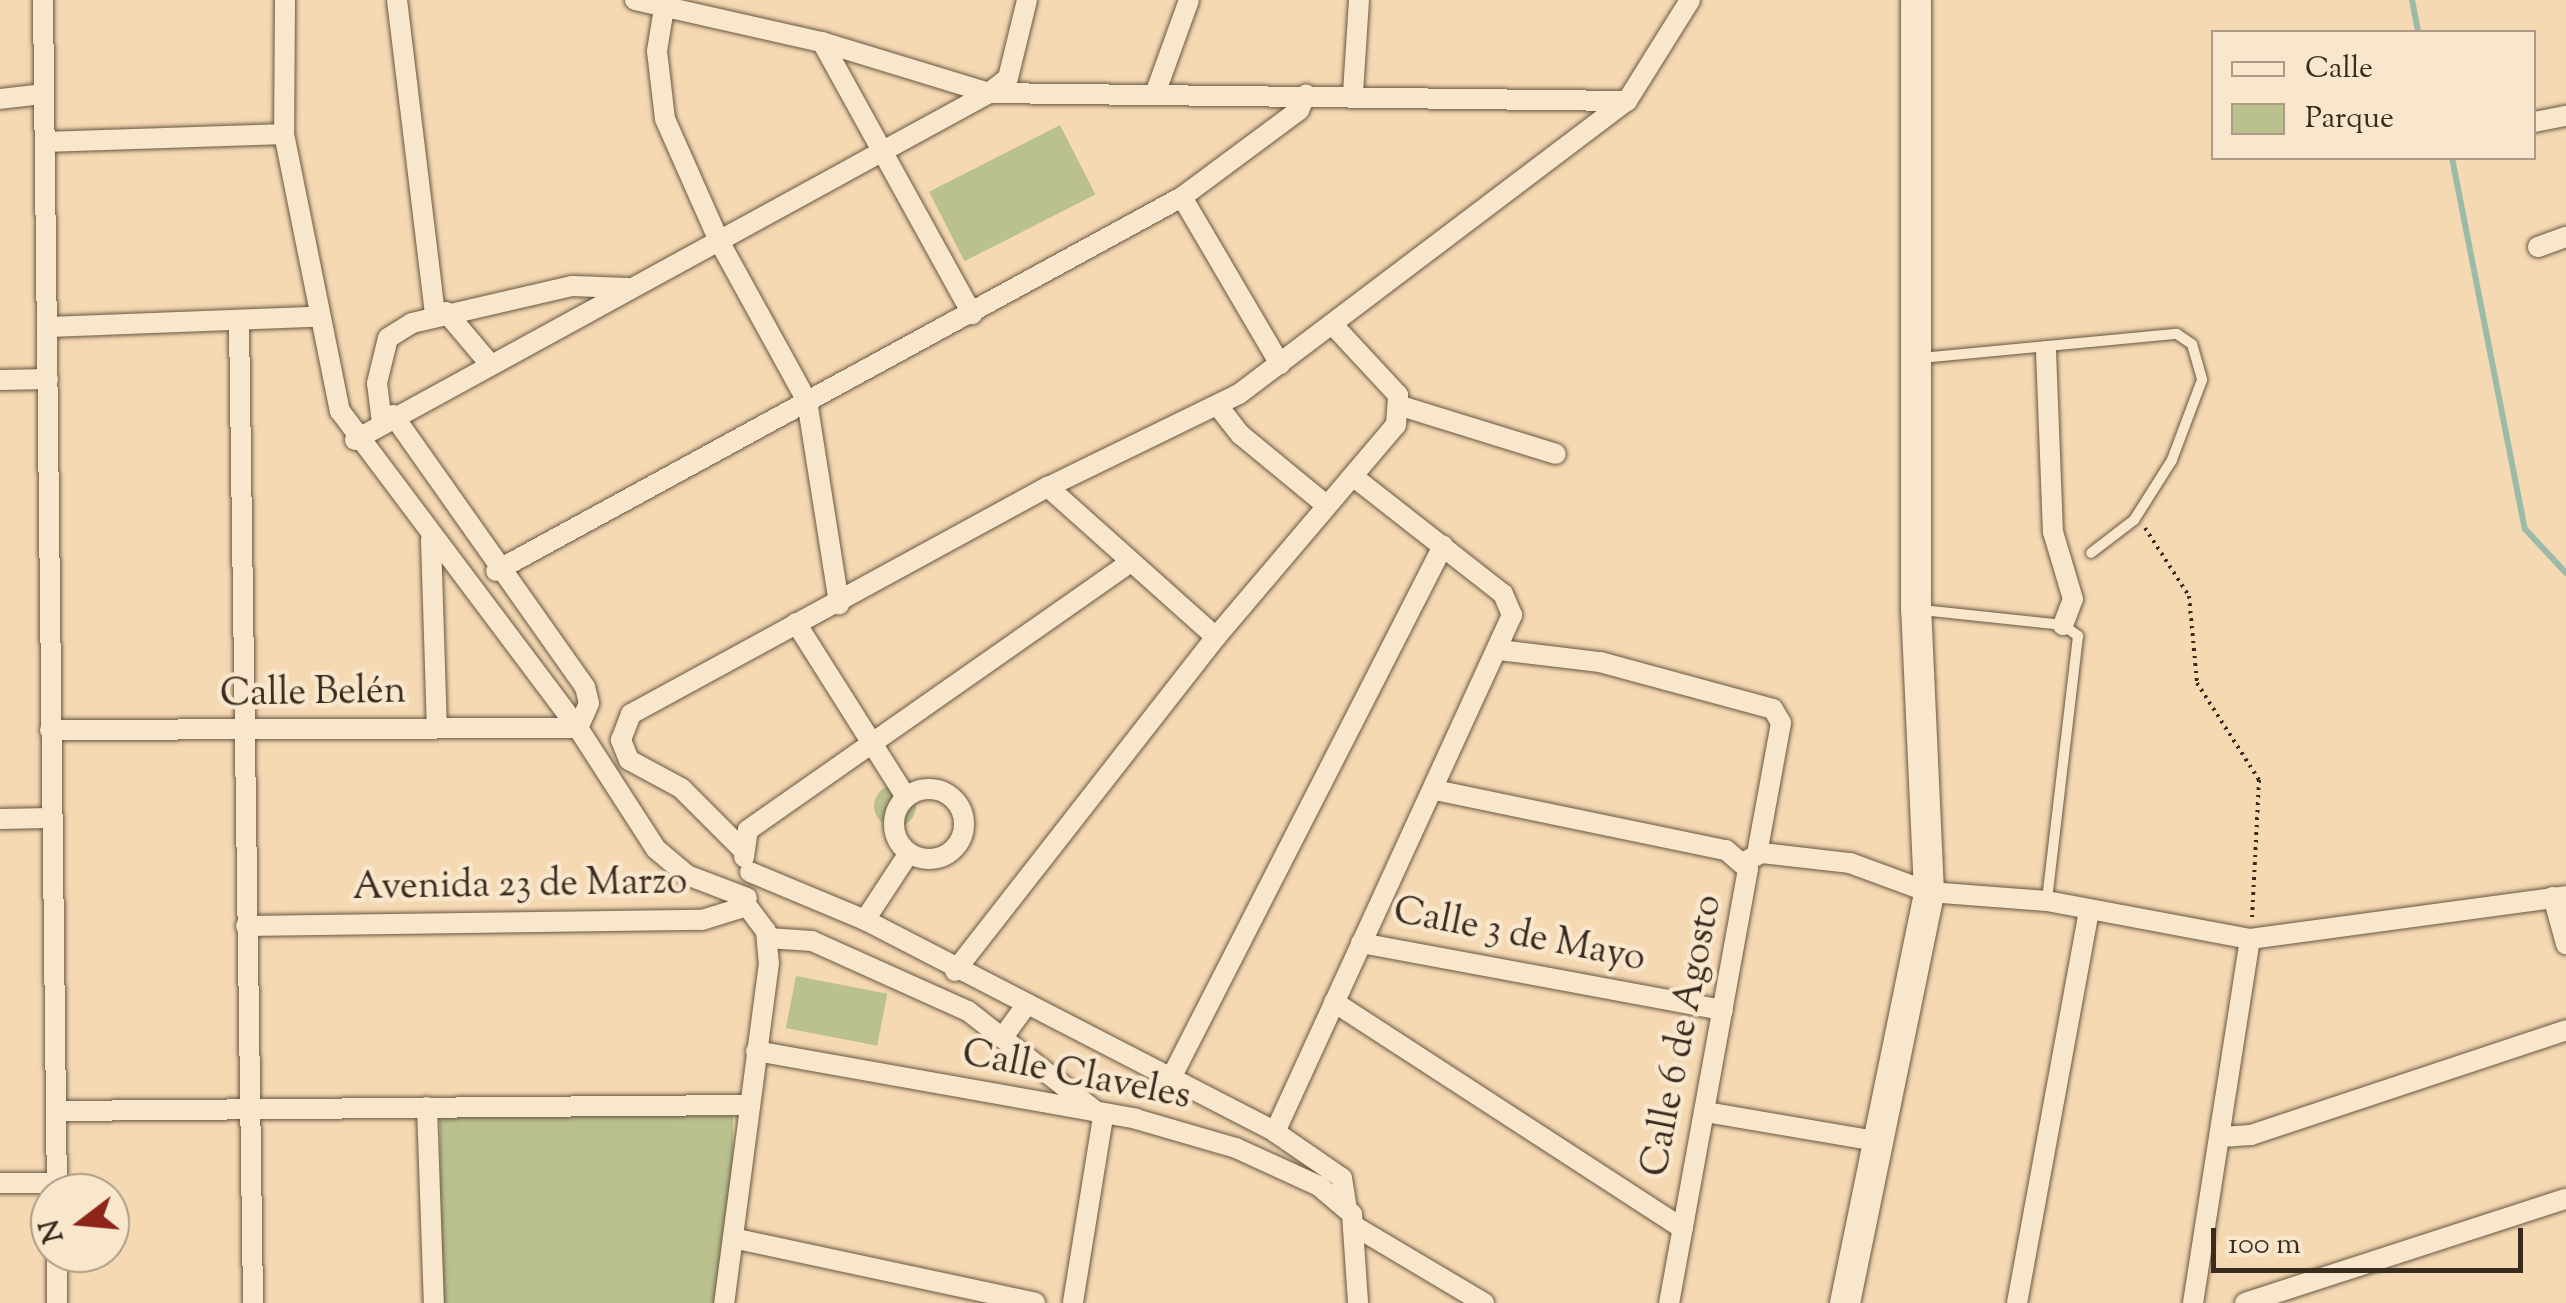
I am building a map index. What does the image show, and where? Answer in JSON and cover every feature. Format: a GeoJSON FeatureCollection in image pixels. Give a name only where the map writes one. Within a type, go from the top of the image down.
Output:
{"type":"FeatureCollection","features":[{"type":"Feature","properties":{"kind":"street"},"geometry":{"type":"LineString","coordinates":[[43,0],[50,327],[50,818],[57,1173]]}},
{"type":"Feature","properties":{"kind":"street"},"geometry":{"type":"LineString","coordinates":[[285,0],[284,134],[328,378],[355,440],[578,728],[664,858],[747,902],[768,938],[724,1303]]}},
{"type":"Feature","properties":{"kind":"street"},"geometry":{"type":"LineString","coordinates":[[397,0],[441,314],[490,364]]}},
{"type":"Feature","properties":{"kind":"street"},"geometry":{"type":"LineString","coordinates":[[635,0],[822,42],[990,93],[1354,92],[1627,102]]}},
{"type":"Feature","properties":{"kind":"street"},"geometry":{"type":"LineString","coordinates":[[355,440],[990,93],[1008,78],[1026,0]]}},
{"type":"Feature","properties":{"kind":"street"},"geometry":{"type":"LineString","coordinates":[[1156,94],[1189,0]]}},
{"type":"Feature","properties":{"kind":"street"},"geometry":{"type":"LineString","coordinates":[[1354,92],[1359,0]]}},
{"type":"Feature","properties":{"kind":"street"},"geometry":{"type":"LineString","coordinates":[[747,902],[750,872],[742,850],[680,788],[629,760],[622,723],[796,623],[839,604],[1048,487],[1218,406],[1333,326],[1627,102],[1690,0]]}},
{"type":"Feature","properties":{"kind":"street"},"geometry":{"type":"LineString","coordinates":[[1845,1303],[1875,1141],[1929,892],[1916,610],[1920,358],[1916,0]]}},
{"type":"Feature","properties":{"kind":"street"},"geometry":{"type":"LineString","coordinates":[[664,8],[657,51],[665,119],[719,241],[807,400],[839,604]]}},
{"type":"Feature","properties":{"kind":"street"},"geometry":{"type":"LineString","coordinates":[[822,42],[887,152],[972,314]]}},
{"type":"Feature","properties":{"kind":"street"},"geometry":{"type":"LineString","coordinates":[[0,99],[43,94]]}},
{"type":"Feature","properties":{"kind":"street"},"geometry":{"type":"LineString","coordinates":[[496,570],[1182,198],[1300,110],[1306,94]]}},
{"type":"Feature","properties":{"kind":"street"},"geometry":{"type":"LineString","coordinates":[[2536,122],[2566,116]]}},
{"type":"Feature","properties":{"kind":"street"},"geometry":{"type":"LineString","coordinates":[[46,142],[284,134]]}},
{"type":"Feature","properties":{"kind":"street"},"geometry":{"type":"LineString","coordinates":[[1182,198],[1280,364]]}},
{"type":"Feature","properties":{"kind":"street"},"geometry":{"type":"LineString","coordinates":[[2538,247],[2566,238]]}},
{"type":"Feature","properties":{"kind":"street"},"geometry":{"type":"LineString","coordinates":[[578,728],[589,703],[585,686],[388,419],[378,382],[388,338],[441,314],[572,286],[630,288]]}},
{"type":"Feature","properties":{"kind":"street"},"geometry":{"type":"LineString","coordinates":[[50,327],[316,318]]}},
{"type":"Feature","properties":{"kind":"street"},"geometry":{"type":"LineString","coordinates":[[239,321],[253,1303]]}},
{"type":"Feature","properties":{"kind":"street"},"geometry":{"type":"LineString","coordinates":[[1333,326],[1401,406],[1556,454]]}},
{"type":"Feature","properties":{"kind":"street"},"geometry":{"type":"LineString","coordinates":[[2046,352],[2053,532],[2073,599],[2063,625]]}},
{"type":"Feature","properties":{"kind":"street"},"geometry":{"type":"LineString","coordinates":[[0,380],[48,379]]}},
{"type":"Feature","properties":{"kind":"street"},"geometry":{"type":"LineString","coordinates":[[1218,406],[1241,435],[1326,505]]}},
{"type":"Feature","properties":{"kind":"street"},"geometry":{"type":"LineString","coordinates":[[956,971],[1216,636],[1326,505],[1355,478],[1396,425],[1401,406]]}},
{"type":"Feature","properties":{"kind":"street"},"geometry":{"type":"LineString","coordinates":[[1275,1132],[1512,615],[1509,600],[1355,478]]}},
{"type":"Feature","properties":{"kind":"street"},"geometry":{"type":"LineString","coordinates":[[1048,487],[1128,564],[1216,636]]}},
{"type":"Feature","properties":{"kind":"street"},"geometry":{"type":"LineString","coordinates":[[431,540],[437,727]]}},
{"type":"Feature","properties":{"kind":"street"},"geometry":{"type":"LineString","coordinates":[[1171,1078],[1443,546]]}},
{"type":"Feature","properties":{"kind":"street"},"geometry":{"type":"LineString","coordinates":[[742,850],[748,830],[876,747],[1128,564]]}},
{"type":"Feature","properties":{"kind":"street"},"geometry":{"type":"LineString","coordinates":[[796,623],[906,796]]}},
{"type":"Feature","properties":{"kind":"street"},"geometry":{"type":"LineString","coordinates":[[1499,650],[1600,662],[1773,708],[1781,722],[1750,858],[1850,863],[1929,892],[2047,901],[2250,938],[2560,896],[2566,944]]}},
{"type":"Feature","properties":{"kind":"street","name":"Calle Belén"},"geometry":{"type":"LineString","coordinates":[[50,730],[246,733],[437,727],[578,728]]}},
{"type":"Feature","properties":{"kind":"street"},"geometry":{"type":"LineString","coordinates":[[939,790],[963,815],[954,849],[932,859],[909,853],[894,826],[906,796],[939,790]]}},
{"type":"Feature","properties":{"kind":"street","name":"Calle 6 de Agosto"},"geometry":{"type":"LineString","coordinates":[[1435,790],[1750,858],[1750,884],[1669,1303]]}},
{"type":"Feature","properties":{"kind":"street"},"geometry":{"type":"LineString","coordinates":[[0,819],[50,818]]}},
{"type":"Feature","properties":{"kind":"street"},"geometry":{"type":"LineString","coordinates":[[865,920],[909,853]]}},
{"type":"Feature","properties":{"kind":"street"},"geometry":{"type":"LineString","coordinates":[[750,872],[865,920],[956,971],[1171,1078],[1275,1132],[1342,1178],[1351,1218],[1358,1303]]}},
{"type":"Feature","properties":{"kind":"street","name":"Avenida 23 de Marzo"},"geometry":{"type":"LineString","coordinates":[[246,926],[702,920],[747,902]]}},
{"type":"Feature","properties":{"kind":"street"},"geometry":{"type":"LineString","coordinates":[[2017,1303],[2090,911]]}},
{"type":"Feature","properties":{"kind":"street"},"geometry":{"type":"LineString","coordinates":[[768,938],[812,941],[968,1011],[1003,1037],[1020,1058],[1103,1117],[1073,1303]]}},
{"type":"Feature","properties":{"kind":"street"},"geometry":{"type":"LineString","coordinates":[[2200,1300],[2250,938]]}},
{"type":"Feature","properties":{"kind":"street","name":"Calle 3 de Mayo"},"geometry":{"type":"LineString","coordinates":[[1362,943],[1724,1010]]}},
{"type":"Feature","properties":{"kind":"street"},"geometry":{"type":"LineString","coordinates":[[1334,1002],[1683,1229]]}},
{"type":"Feature","properties":{"kind":"street"},"geometry":{"type":"LineString","coordinates":[[1003,1037],[1027,1004]]}},
{"type":"Feature","properties":{"kind":"street"},"geometry":{"type":"LineString","coordinates":[[2221,1137],[2250,1135],[2566,1030]]}},
{"type":"Feature","properties":{"kind":"street","name":"Calle Claveles"},"geometry":{"type":"LineString","coordinates":[[756,1051],[1103,1117],[1236,1148],[1319,1186],[1351,1218],[1484,1303]]}},
{"type":"Feature","properties":{"kind":"street"},"geometry":{"type":"LineString","coordinates":[[56,1110],[749,1104]]}},
{"type":"Feature","properties":{"kind":"street"},"geometry":{"type":"LineString","coordinates":[[427,1108],[434,1303]]}},
{"type":"Feature","properties":{"kind":"street"},"geometry":{"type":"LineString","coordinates":[[1706,1112],[1875,1141]]}},
{"type":"Feature","properties":{"kind":"street"},"geometry":{"type":"LineString","coordinates":[[0,1182],[30,1185]]}},
{"type":"Feature","properties":{"kind":"street"},"geometry":{"type":"LineString","coordinates":[[2246,1303],[2566,1200]]}},
{"type":"Feature","properties":{"kind":"street"},"geometry":{"type":"LineString","coordinates":[[732,1238],[1035,1303]]}},
{"type":"Feature","properties":{"kind":"street"},"geometry":{"type":"LineString","coordinates":[[57,1273],[57,1303]]}},
{"type":"Feature","properties":{"kind":"lane"},"geometry":{"type":"LineString","coordinates":[[1920,358],[2046,352],[2177,334],[2198,352],[2199,390],[2172,460],[2134,520],[2091,553]]}},
{"type":"Feature","properties":{"kind":"lane"},"geometry":{"type":"LineString","coordinates":[[1916,610],[2063,625],[2080,643],[2047,901]]}},
{"type":"Feature","properties":{"kind":"path"},"geometry":{"type":"LineString","coordinates":[[2134,520],[2161,544],[2189,596],[2192,670],[2260,780],[2250,938]]}},
{"type":"Feature","properties":{"kind":"green space"},"geometry":{"type":"Polygon","coordinates":[[[1060,125],[1095,194],[964,261],[929,192],[1060,125]]]}},
{"type":"Feature","properties":{"kind":"green space"},"geometry":{"type":"Polygon","coordinates":[[[895,785],[910,791],[916,806],[910,821],[895,827],[880,821],[874,806],[880,791],[895,785]]]}},
{"type":"Feature","properties":{"kind":"green space"},"geometry":{"type":"Polygon","coordinates":[[[796,976],[887,994],[877,1046],[786,1028],[796,976]]]}},
{"type":"Feature","properties":{"kind":"green space"},"geometry":{"type":"Polygon","coordinates":[[[440,1116],[733,1116],[733,1303],[440,1303],[440,1116]]]}},
{"type":"Feature","properties":{"kind":"waterway"},"geometry":{"type":"LineString","coordinates":[[2412,0],[2418,30]]}},
{"type":"Feature","properties":{"kind":"waterway"},"geometry":{"type":"LineString","coordinates":[[2452,160],[2525,529],[2566,573]]}}]}
